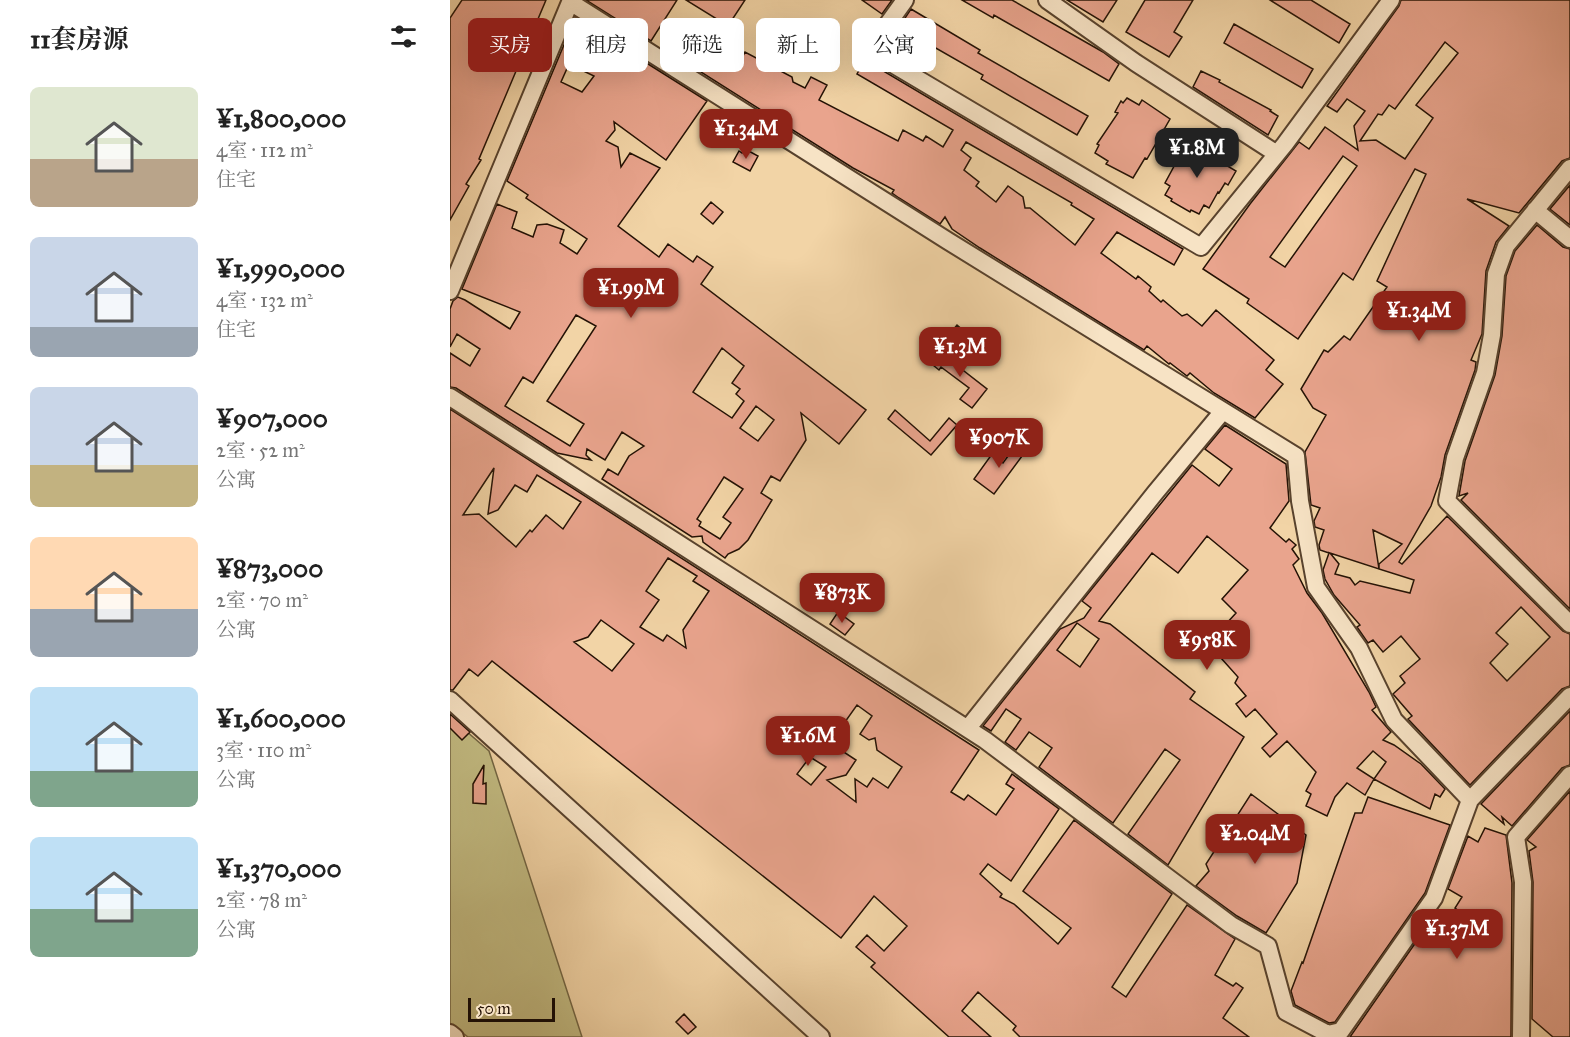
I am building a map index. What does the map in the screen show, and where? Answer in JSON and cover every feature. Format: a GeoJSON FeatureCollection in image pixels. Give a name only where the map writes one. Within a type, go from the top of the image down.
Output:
{"type":"FeatureCollection","features":[{"type":"Feature","properties":{"kind":"street"},"geometry":{"type":"LineString","coordinates":[[905,0],[869,50],[1201,247],[1277,154],[1391,0]]}},
{"type":"Feature","properties":{"kind":"street"},"geometry":{"type":"LineString","coordinates":[[1047,0],[1136,63],[1277,154]]}},
{"type":"Feature","properties":{"kind":"street"},"geometry":{"type":"LineString","coordinates":[[450,291],[570,1],[958,248],[1296,456],[1300,501],[1316,587],[1359,648],[1394,720],[1470,800]]}},
{"type":"Feature","properties":{"kind":"street"},"geometry":{"type":"LineString","coordinates":[[1570,168],[1506,246],[1496,274],[1492,335],[1485,373],[1455,458],[1447,501],[1570,624]]}},
{"type":"Feature","properties":{"kind":"street"},"geometry":{"type":"LineString","coordinates":[[1535,210],[1570,239]]}},
{"type":"Feature","properties":{"kind":"street"},"geometry":{"type":"LineString","coordinates":[[450,397],[968,728],[1231,925],[1268,946],[1286,1012],[1328,1034],[1341,1031],[1434,898],[1470,800],[1570,696]]}},
{"type":"Feature","properties":{"kind":"street"},"geometry":{"type":"LineString","coordinates":[[968,728],[1223,411]]}},
{"type":"Feature","properties":{"kind":"street"},"geometry":{"type":"LineString","coordinates":[[450,700],[821,1037]]}},
{"type":"Feature","properties":{"kind":"street"},"geometry":{"type":"LineString","coordinates":[[1521,1037],[1522,882],[1516,837],[1570,775]]}},
{"type":"Feature","properties":{"kind":"street"},"geometry":{"type":"LineString","coordinates":[[450,1033],[455,1037]]}},
{"type":"Feature","properties":{"kind":"shaded area"},"geometry":{"type":"Polygon","coordinates":[[[450,717],[489,751],[582,1037],[468,1037],[450,1023],[450,717]]]}},
{"type":"Feature","properties":{"kind":"building"},"geometry":{"type":"Polygon","coordinates":[[[462,0],[546,0],[538,18],[468,18],[468,72],[516,72],[479,159],[481,160],[466,184],[469,186],[450,220],[450,18],[462,0]]]}},
{"type":"Feature","properties":{"kind":"building"},"geometry":{"type":"Polygon","coordinates":[[[586,0],[677,0],[666,18],[660,18],[660,27],[651,41],[648,39],[648,18],[615,18],[586,0]]]}},
{"type":"Feature","properties":{"kind":"building"},"geometry":{"type":"Polygon","coordinates":[[[686,0],[745,0],[733,18],[715,18],[686,0]]]}},
{"type":"Feature","properties":{"kind":"building"},"geometry":{"type":"Polygon","coordinates":[[[862,0],[892,0],[882,14],[862,0]]]}},
{"type":"Feature","properties":{"kind":"building"},"geometry":{"type":"Polygon","coordinates":[[[962,0],[1012,0],[1103,52],[1119,64],[1109,81],[994,15],[993,18],[962,0]]]}},
{"type":"Feature","properties":{"kind":"building"},"geometry":{"type":"Polygon","coordinates":[[[1067,0],[1117,0],[1103,22],[1067,0]]]}},
{"type":"Feature","properties":{"kind":"building"},"geometry":{"type":"Polygon","coordinates":[[[1145,0],[1193,0],[1174,32],[1182,37],[1169,57],[1126,32],[1145,0]]]}},
{"type":"Feature","properties":{"kind":"building"},"geometry":{"type":"Polygon","coordinates":[[[1270,0],[1311,0],[1350,24],[1339,43],[1270,0]]]}},
{"type":"Feature","properties":{"kind":"building"},"geometry":{"type":"Polygon","coordinates":[[[1401,0],[1570,0],[1570,158],[1562,161],[1519,213],[1467,199],[1509,226],[1496,242],[1486,271],[1482,334],[1471,360],[1476,362],[1475,370],[1445,455],[1441,477],[1431,506],[1399,562],[1402,564],[1447,516],[1563,631],[1570,634],[1570,686],[1562,689],[1470,785],[1408,719],[1412,716],[1393,694],[1405,683],[1400,676],[1420,659],[1401,636],[1383,652],[1373,640],[1368,643],[1357,627],[1360,625],[1334,595],[1325,579],[1323,570],[1329,553],[1320,550],[1319,545],[1324,530],[1315,527],[1314,521],[1320,508],[1311,505],[1305,452],[1326,415],[1313,408],[1301,389],[1324,350],[1328,352],[1344,336],[1350,340],[1387,287],[1377,281],[1426,174],[1415,169],[1353,280],[1343,273],[1298,339],[1247,303],[1249,299],[1203,269],[1299,142],[1309,149],[1325,127],[1358,150],[1354,126],[1365,111],[1347,99],[1337,112],[1327,106],[1401,0]],[[1445,42],[1395,109],[1389,105],[1382,115],[1378,114],[1360,141],[1376,140],[1405,159],[1433,118],[1416,105],[1458,53],[1445,42]],[[1343,156],[1270,257],[1285,267],[1357,166],[1343,156]],[[1373,530],[1379,569],[1379,564],[1402,544],[1373,530]],[[1330,553],[1339,564],[1335,574],[1350,578],[1355,585],[1360,581],[1410,593],[1414,580],[1330,553]],[[1521,607],[1496,633],[1508,644],[1490,663],[1507,681],[1550,637],[1521,607]]]}},
{"type":"Feature","properties":{"kind":"building"},"geometry":{"type":"Polygon","coordinates":[[[911,9],[926,18],[905,18],[911,9]]]}},
{"type":"Feature","properties":{"kind":"building"},"geometry":{"type":"Polygon","coordinates":[[[936,24],[980,50],[978,53],[1088,116],[1077,135],[981,79],[983,75],[936,48],[936,24]]]}},
{"type":"Feature","properties":{"kind":"building"},"geometry":{"type":"Polygon","coordinates":[[[1234,24],[1313,69],[1302,88],[1224,43],[1234,24]]]}},
{"type":"Feature","properties":{"kind":"building"},"geometry":{"type":"Polygon","coordinates":[[[564,45],[565,72],[561,82],[582,92],[594,76],[586,72],[648,72],[648,64],[707,101],[666,160],[614,122],[615,130],[606,141],[618,147],[621,167],[630,153],[660,168],[618,226],[659,257],[668,244],[693,262],[697,256],[713,267],[701,284],[866,410],[839,444],[801,413],[806,440],[780,481],[771,476],[761,493],[772,500],[748,540],[725,558],[703,542],[702,536],[692,537],[602,479],[608,469],[618,475],[629,456],[644,446],[622,432],[605,460],[587,449],[586,455],[591,460],[557,453],[456,388],[450,387],[450,353],[470,366],[480,349],[457,334],[450,347],[450,309],[453,301],[458,297],[465,300],[510,329],[520,312],[462,289],[497,204],[517,212],[512,228],[533,237],[537,225],[547,224],[564,230],[560,243],[577,254],[587,239],[526,198],[528,195],[507,181],[564,45]],[[576,315],[533,383],[523,377],[505,406],[570,446],[584,424],[547,401],[596,326],[576,315]],[[722,348],[693,392],[732,418],[744,401],[736,394],[740,389],[732,383],[744,366],[722,348]],[[756,406],[740,428],[758,441],[774,420],[756,406]],[[724,477],[697,519],[701,522],[699,526],[720,539],[731,523],[723,517],[743,489],[724,477]]]}},
{"type":"Feature","properties":{"kind":"building"},"geometry":{"type":"Polygon","coordinates":[[[745,52],[756,58],[756,72],[783,72],[792,77],[793,82],[805,88],[811,77],[827,85],[819,100],[898,141],[903,130],[923,141],[926,136],[943,147],[953,130],[857,74],[858,72],[885,72],[1183,249],[1174,265],[1117,232],[1101,253],[1136,279],[1138,276],[1151,287],[1149,291],[1161,302],[1163,300],[1182,316],[1187,314],[1202,326],[1216,310],[1274,360],[1266,370],[1283,384],[1255,418],[1214,393],[1190,373],[1187,376],[1169,364],[1147,346],[1144,350],[980,248],[952,229],[945,217],[940,224],[892,193],[894,190],[853,168],[701,72],[744,72],[745,52]],[[966,142],[961,150],[971,158],[964,170],[979,182],[976,186],[996,202],[1008,186],[1023,197],[1025,208],[1030,208],[1075,245],[1094,219],[1071,205],[1072,203],[966,142]]]}},
{"type":"Feature","properties":{"kind":"building"},"geometry":{"type":"Polygon","coordinates":[[[1201,71],[1220,80],[1219,82],[1278,116],[1268,135],[1193,87],[1201,71]]]}},
{"type":"Feature","properties":{"kind":"building"},"geometry":{"type":"Polygon","coordinates":[[[1127,98],[1139,105],[1142,100],[1170,119],[1133,178],[1106,164],[1108,161],[1095,153],[1099,145],[1097,144],[1118,113],[1115,112],[1121,101],[1123,103],[1127,98]]]}},
{"type":"Feature","properties":{"kind":"building"},"geometry":{"type":"Polygon","coordinates":[[[1184,140],[1236,171],[1228,185],[1225,183],[1218,192],[1209,208],[1204,205],[1199,214],[1191,210],[1190,212],[1165,195],[1170,186],[1165,183],[1179,157],[1175,155],[1184,140]]]}},
{"type":"Feature","properties":{"kind":"building"},"geometry":{"type":"Polygon","coordinates":[[[745,149],[758,156],[750,171],[733,162],[739,151],[742,153],[745,149]]]}},
{"type":"Feature","properties":{"kind":"building"},"geometry":{"type":"Polygon","coordinates":[[[1570,185],[1570,225],[1550,209],[1570,185]]]}},
{"type":"Feature","properties":{"kind":"building"},"geometry":{"type":"Polygon","coordinates":[[[711,202],[723,212],[713,224],[701,214],[711,202]]]}},
{"type":"Feature","properties":{"kind":"building"},"geometry":{"type":"Polygon","coordinates":[[[1537,225],[1563,247],[1570,249],[1570,609],[1461,500],[1468,493],[1459,496],[1465,461],[1495,375],[1502,336],[1506,276],[1515,251],[1537,225]]]}},
{"type":"Feature","properties":{"kind":"building"},"geometry":{"type":"Polygon","coordinates":[[[957,325],[971,337],[962,347],[948,336],[957,325]]]}},
{"type":"Feature","properties":{"kind":"building"},"geometry":{"type":"Polygon","coordinates":[[[937,350],[987,389],[972,408],[960,399],[969,388],[941,367],[939,370],[928,361],[937,350]]]}},
{"type":"Feature","properties":{"kind":"building"},"geometry":{"type":"Polygon","coordinates":[[[450,409],[979,750],[951,792],[964,800],[968,795],[996,815],[1014,789],[1006,784],[1012,774],[1059,809],[1011,881],[988,864],[980,874],[1002,894],[1000,897],[1014,904],[1058,944],[1071,928],[1023,891],[1074,820],[1172,894],[1112,987],[1126,997],[1187,905],[1235,939],[1215,975],[1233,986],[1236,983],[1243,988],[1223,1018],[1249,1037],[1020,1037],[1013,1030],[1016,1026],[978,992],[962,1011],[991,1037],[949,1037],[871,967],[875,963],[856,947],[867,935],[884,951],[907,926],[874,896],[841,938],[492,661],[478,676],[469,669],[453,690],[450,690],[450,409]],[[494,468],[463,515],[479,514],[516,547],[546,515],[563,529],[581,502],[537,475],[527,492],[515,485],[498,510],[488,514],[494,468]],[[668,558],[646,591],[659,600],[640,627],[663,641],[667,635],[686,648],[683,630],[709,591],[693,581],[697,576],[668,558]],[[601,620],[588,637],[574,642],[612,671],[634,644],[601,620]],[[857,705],[830,743],[856,760],[846,775],[827,780],[856,802],[855,779],[867,787],[873,778],[888,788],[902,767],[877,750],[875,738],[869,740],[860,734],[872,716],[857,705]],[[810,757],[797,774],[811,785],[826,767],[810,757]]]}},
{"type":"Feature","properties":{"kind":"building"},"geometry":{"type":"Polygon","coordinates":[[[895,410],[930,441],[949,418],[957,425],[931,455],[888,419],[895,410]]]}},
{"type":"Feature","properties":{"kind":"building"},"geometry":{"type":"Polygon","coordinates":[[[1225,425],[1286,464],[1289,501],[1270,528],[1286,542],[1289,539],[1296,545],[1292,549],[1299,559],[1293,565],[1307,593],[1322,613],[1369,692],[1376,707],[1372,710],[1391,732],[1383,740],[1421,764],[1445,789],[1440,797],[1435,794],[1430,809],[1374,779],[1365,795],[1347,783],[1335,797],[1327,816],[1306,806],[1311,794],[1306,791],[1316,772],[1287,741],[1270,757],[1262,748],[1277,734],[1255,709],[1246,717],[1236,704],[1246,696],[1235,683],[1238,677],[1221,658],[1229,650],[1215,636],[1236,613],[1222,599],[1248,570],[1207,536],[1178,573],[1152,553],[1099,621],[1110,624],[1195,692],[1190,699],[1244,737],[1168,865],[1128,834],[1180,760],[1165,749],[1113,823],[1039,767],[1052,748],[1029,732],[1016,750],[1005,742],[1021,719],[1006,709],[991,731],[983,726],[1060,629],[1084,618],[1091,608],[1082,601],[1192,465],[1219,486],[1232,469],[1205,449],[1225,425]],[[1077,623],[1057,650],[1080,667],[1099,639],[1077,623]],[[1373,751],[1357,768],[1374,779],[1386,762],[1373,751]]]}},
{"type":"Feature","properties":{"kind":"building"},"geometry":{"type":"Polygon","coordinates":[[[1019,441],[1028,448],[994,494],[974,479],[992,454],[1003,463],[1019,441]]]}},
{"type":"Feature","properties":{"kind":"building"},"geometry":{"type":"Polygon","coordinates":[[[838,612],[854,624],[845,635],[830,624],[838,612]]]}},
{"type":"Feature","properties":{"kind":"building"},"geometry":{"type":"Polygon","coordinates":[[[1570,711],[1570,765],[1562,768],[1512,826],[1502,817],[1504,824],[1481,804],[1570,711]]]}},
{"type":"Feature","properties":{"kind":"building"},"geometry":{"type":"Polygon","coordinates":[[[450,714],[470,732],[462,740],[450,728],[450,714]]]}},
{"type":"Feature","properties":{"kind":"building"},"geometry":{"type":"Polygon","coordinates":[[[484,765],[483,784],[486,783],[486,804],[473,803],[473,784],[484,765]]]}},
{"type":"Feature","properties":{"kind":"building"},"geometry":{"type":"Polygon","coordinates":[[[1570,791],[1570,1037],[1553,1037],[1532,1019],[1533,882],[1529,851],[1536,847],[1527,840],[1570,791]]]}},
{"type":"Feature","properties":{"kind":"building"},"geometry":{"type":"Polygon","coordinates":[[[1251,794],[1306,835],[1297,883],[1266,933],[1237,916],[1196,886],[1209,871],[1206,864],[1251,794]]]}},
{"type":"Feature","properties":{"kind":"building"},"geometry":{"type":"Polygon","coordinates":[[[1368,797],[1450,825],[1425,893],[1335,1022],[1329,1023],[1295,1005],[1291,991],[1303,963],[1355,813],[1362,813],[1368,797]]]}},
{"type":"Feature","properties":{"kind":"building"},"geometry":{"type":"Polygon","coordinates":[[[1485,828],[1506,835],[1512,883],[1511,1037],[1350,1037],[1432,919],[1457,937],[1469,919],[1455,908],[1462,897],[1448,889],[1468,836],[1478,842],[1485,828]]]}},
{"type":"Feature","properties":{"kind":"building"},"geometry":{"type":"Polygon","coordinates":[[[684,1014],[696,1027],[688,1034],[676,1022],[684,1014]]]}}]}
